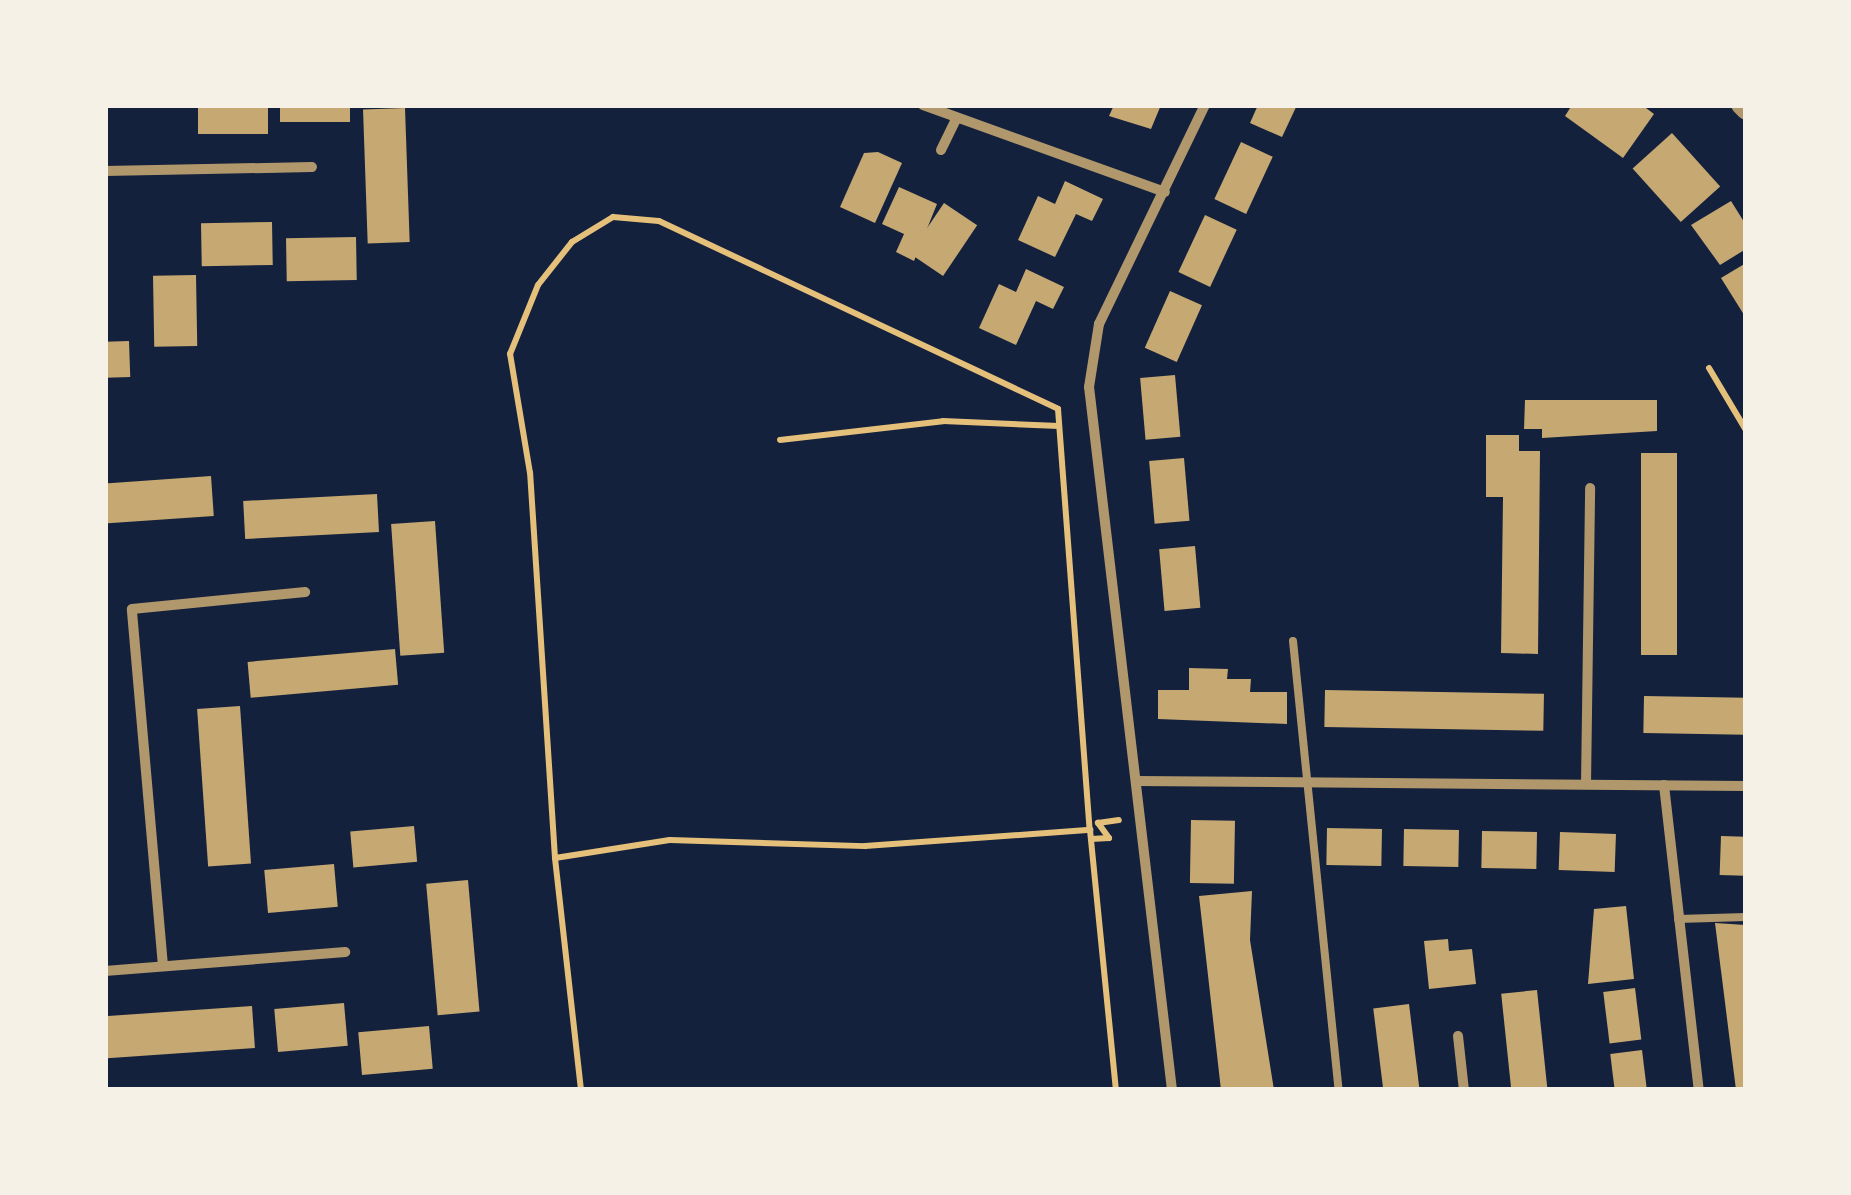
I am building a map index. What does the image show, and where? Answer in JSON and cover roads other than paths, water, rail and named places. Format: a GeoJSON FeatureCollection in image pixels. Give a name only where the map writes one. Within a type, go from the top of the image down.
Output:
{"type":"FeatureCollection","features":[{"type":"Feature","properties":{"kind":"street"},"geometry":{"type":"LineString","coordinates":[[923,105],[955,122],[1027,136],[1165,192]]}},
{"type":"Feature","properties":{"kind":"street"},"geometry":{"type":"LineString","coordinates":[[1172,1090],[1090,353],[1204,105]]}},
{"type":"Feature","properties":{"kind":"street"},"geometry":{"type":"LineString","coordinates":[[1740,105],[1746,111]]}},
{"type":"Feature","properties":{"kind":"street"},"geometry":{"type":"LineString","coordinates":[[942,150],[955,122]]}},
{"type":"Feature","properties":{"kind":"street"},"geometry":{"type":"LineString","coordinates":[[105,171],[312,167]]}},
{"type":"Feature","properties":{"kind":"street"},"geometry":{"type":"LineString","coordinates":[[1586,784],[1590,488]]}},
{"type":"Feature","properties":{"kind":"street"},"geometry":{"type":"LineString","coordinates":[[163,966],[132,609],[304,592]]}},
{"type":"Feature","properties":{"kind":"street"},"geometry":{"type":"LineString","coordinates":[[1136,781],[1307,778],[1746,786]]}},
{"type":"Feature","properties":{"kind":"street"},"geometry":{"type":"LineString","coordinates":[[1664,785],[1700,1090]]}},
{"type":"Feature","properties":{"kind":"street"},"geometry":{"type":"LineString","coordinates":[[105,971],[346,952]]}},
{"type":"Feature","properties":{"kind":"street"},"geometry":{"type":"LineString","coordinates":[[1458,1036],[1464,1090]]}},
{"type":"Feature","properties":{"kind":"lane"},"geometry":{"type":"LineString","coordinates":[[1293,641],[1339,1090]]}},
{"type":"Feature","properties":{"kind":"lane"},"geometry":{"type":"LineString","coordinates":[[1678,919],[1746,918]]}}]}
